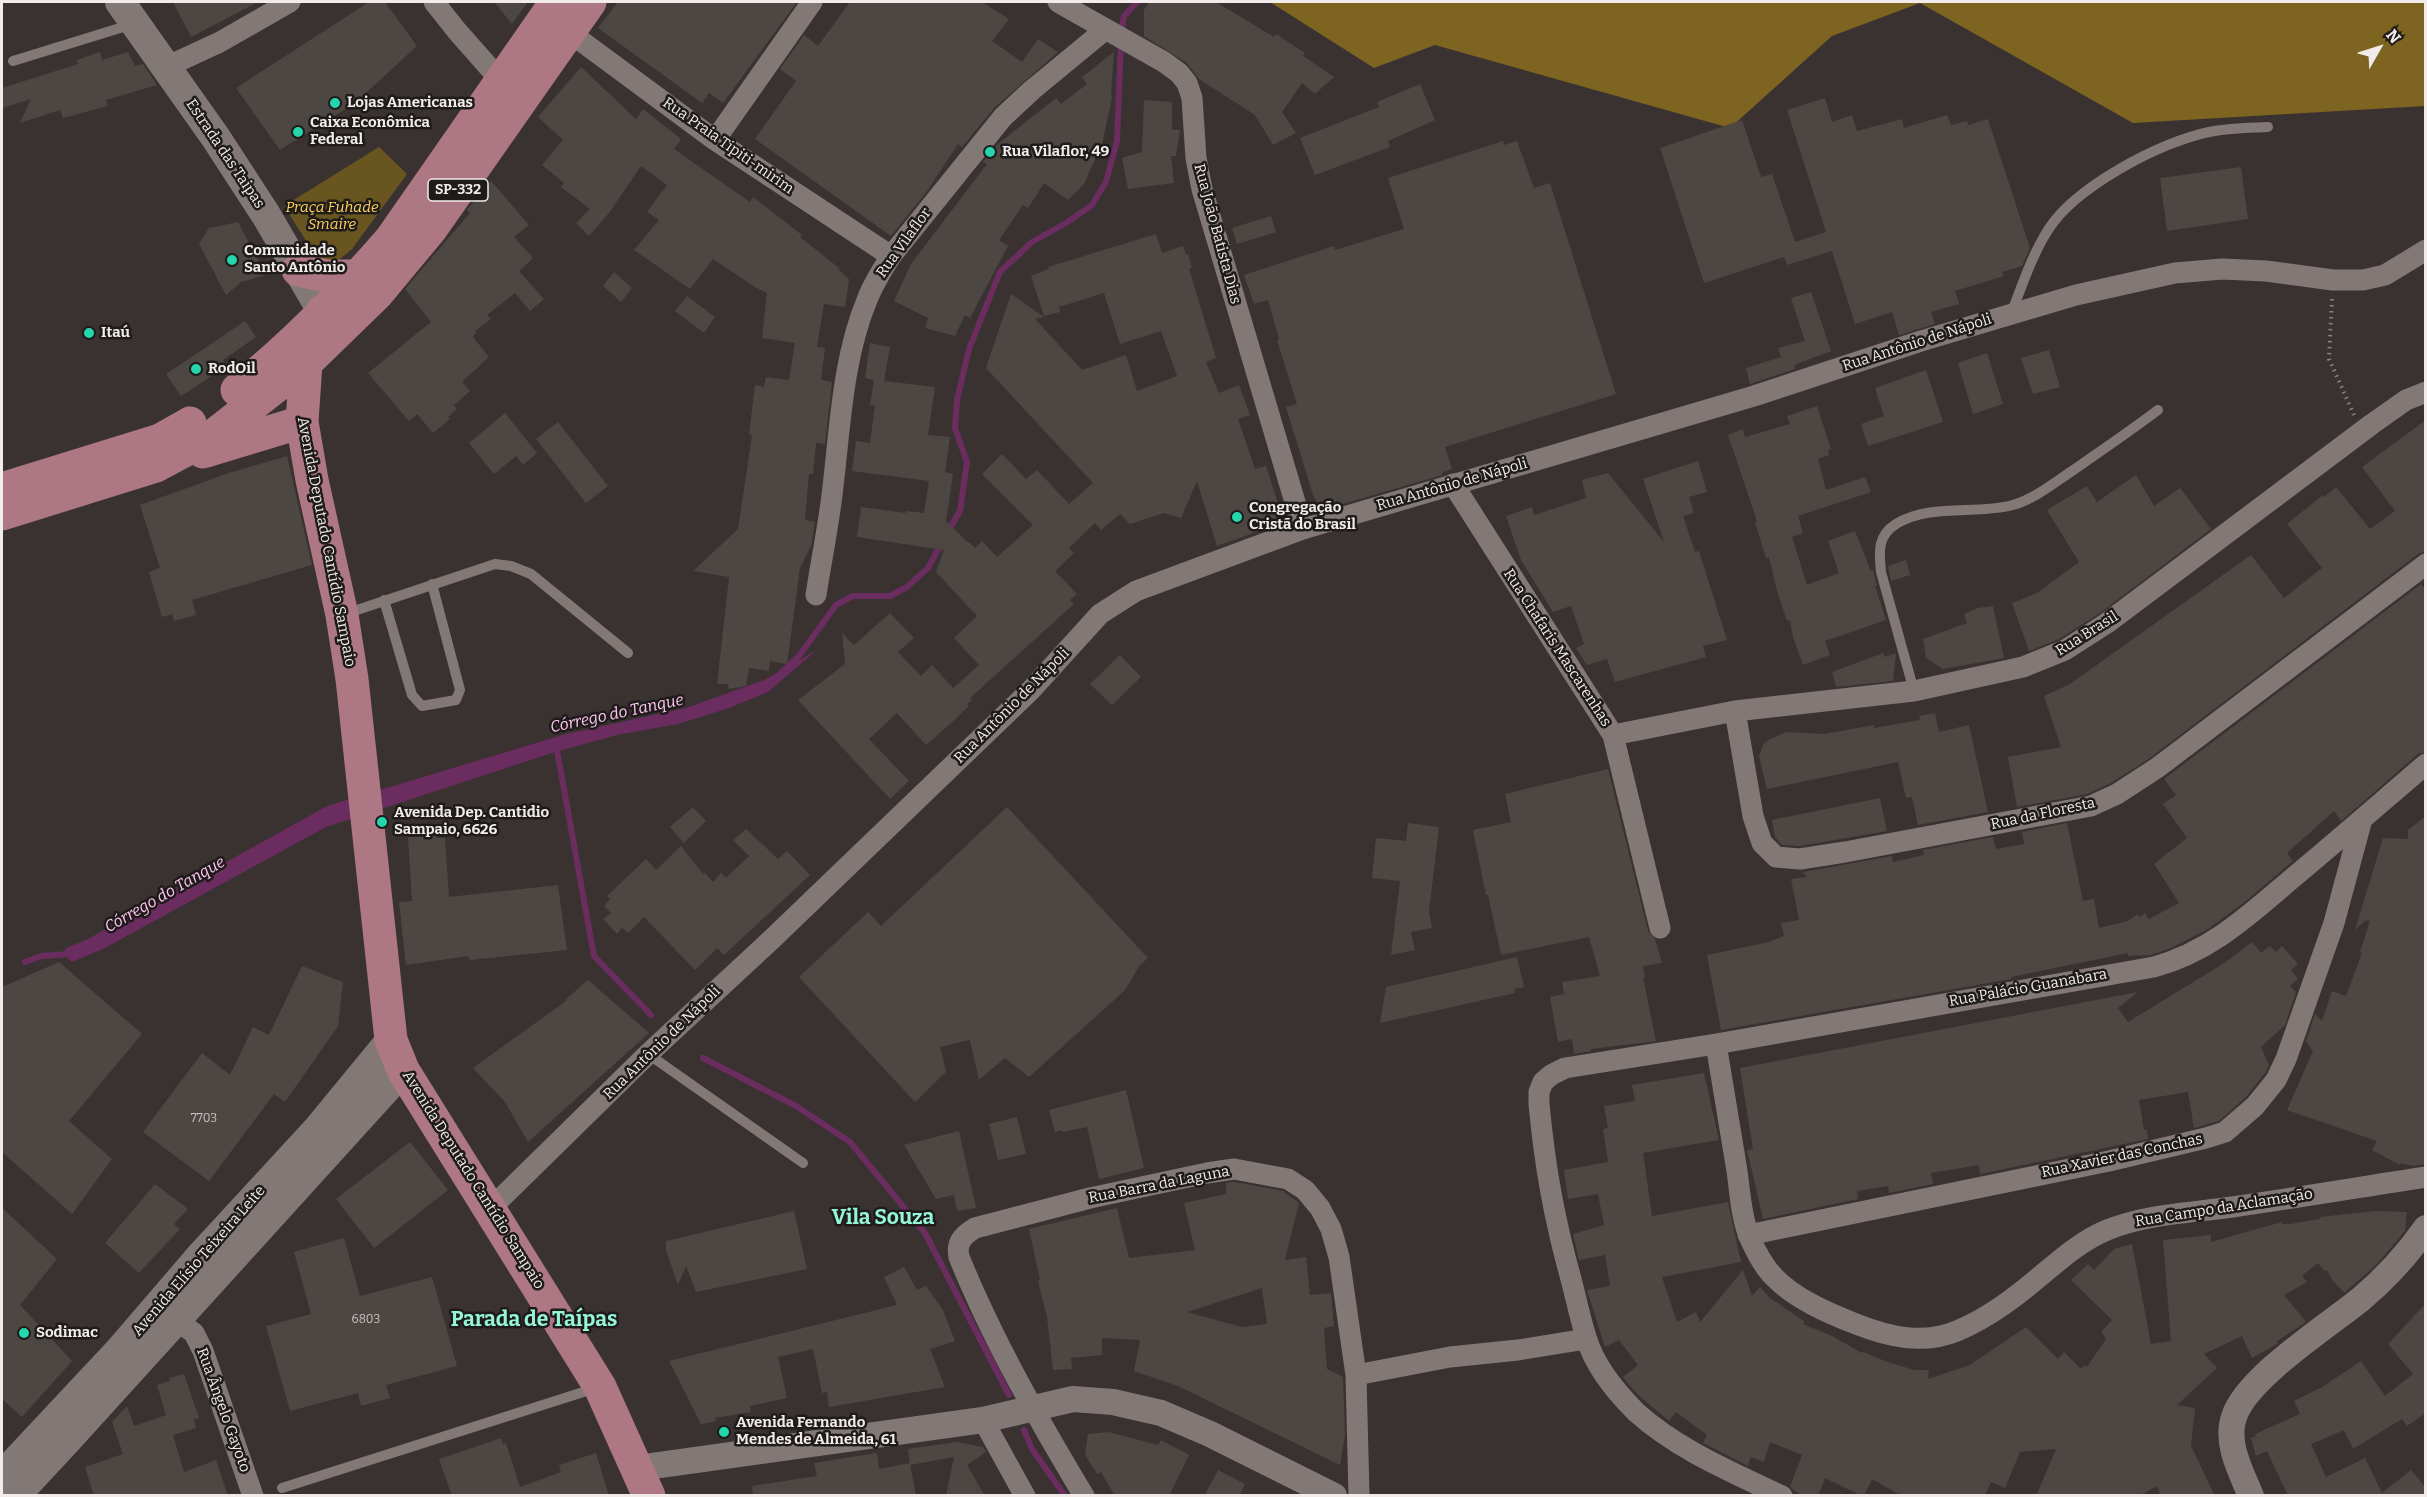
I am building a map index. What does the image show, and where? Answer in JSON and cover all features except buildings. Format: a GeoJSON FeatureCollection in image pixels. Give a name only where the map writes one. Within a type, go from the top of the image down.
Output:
{"type":"FeatureCollection","features":[{"type":"Feature","properties":{"kind":"main road","name":"SP-332"},"geometry":{"type":"LineString","coordinates":[[2,514],[156,466],[214,435],[306,363],[377,294],[431,229],[510,91],[556,2]]}},
{"type":"Feature","properties":{"kind":"main road","name":"SP-332"},"geometry":{"type":"LineString","coordinates":[[2,489],[160,440],[207,413],[248,381],[358,276],[391,239],[572,17],[590,2]]}},
{"type":"Feature","properties":{"kind":"main road","name":"Estrada das Taipas"},"geometry":{"type":"LineString","coordinates":[[128,12],[216,138],[322,311]]}},
{"type":"Feature","properties":{"kind":"main road"},"geometry":{"type":"LineString","coordinates":[[298,270],[327,276],[358,276]]}},
{"type":"Feature","properties":{"kind":"main road","name":"Avenida Deputado Cantídio Sampaio"},"geometry":{"type":"LineString","coordinates":[[322,311],[306,363],[302,422],[312,480],[342,615],[391,1040],[403,1070],[600,1387],[644,1482]]}},
{"type":"Feature","properties":{"kind":"main road"},"geometry":{"type":"LineString","coordinates":[[156,466],[302,422]]}},
{"type":"Feature","properties":{"kind":"main road","name":"Avenida Elísio Teixeira Leite"},"geometry":{"type":"LineString","coordinates":[[15,1496],[167,1314],[199,1257],[318,1130],[391,1040]]}},
{"type":"Feature","properties":{"kind":"main road","name":"Avenida Elísio Teixeira Leite"},"geometry":{"type":"LineString","coordinates":[[2,1476],[167,1314],[403,1070]]}},
{"type":"Feature","properties":{"kind":"street"},"geometry":{"type":"LineString","coordinates":[[166,68],[259,10],[290,2]]}},
{"type":"Feature","properties":{"kind":"street"},"geometry":{"type":"LineString","coordinates":[[434,2],[510,91]]}},
{"type":"Feature","properties":{"kind":"street"},"geometry":{"type":"LineString","coordinates":[[715,140],[812,2]]}},
{"type":"Feature","properties":{"kind":"street","name":"Rua João Batista Dias"},"geometry":{"type":"LineString","coordinates":[[1058,2],[1164,62],[1179,73],[1187,83],[1192,98],[1196,158],[1202,189],[1303,529]]}},
{"type":"Feature","properties":{"kind":"street","name":"Rua Praia Tipiti-mirim"},"geometry":{"type":"LineString","coordinates":[[572,17],[715,140],[891,256]]}},
{"type":"Feature","properties":{"kind":"street","name":"Rua Vilaflor"},"geometry":{"type":"LineString","coordinates":[[816,595],[832,496],[846,382],[866,301],[891,256],[1003,117],[1032,90],[1111,31]]}},
{"type":"Feature","properties":{"kind":"street","name":"Rua Antônio de Nápoli"},"geometry":{"type":"LineString","coordinates":[[490,1209],[648,1054],[771,940],[1022,699],[1100,614],[1136,591],[1157,581],[1303,529],[1754,396],[2011,314],[2128,282],[2175,273],[2233,269],[2333,280],[2363,280],[2385,275],[2426,250]]}},
{"type":"Feature","properties":{"kind":"street","name":"Rua Brasil"},"geometry":{"type":"LineString","coordinates":[[1613,735],[1735,711],[1914,691],[2023,667],[2065,650],[2107,623],[2361,432],[2406,400],[2426,392]]}},
{"type":"Feature","properties":{"kind":"street","name":"Rua Chafaris Mascarenhas"},"geometry":{"type":"LineString","coordinates":[[1452,484],[1613,735],[1660,928]]}},
{"type":"Feature","properties":{"kind":"street","name":"Rua da Floresta"},"geometry":{"type":"LineString","coordinates":[[1735,711],[1753,816],[1762,843],[1776,857],[1800,859],[2091,806],[2117,794],[2157,768],[2426,564]]}},
{"type":"Feature","properties":{"kind":"street","name":"Rua Palácio Guanabara"},"geometry":{"type":"LineString","coordinates":[[1586,1339],[1556,1226],[1548,1185],[1539,1092],[1543,1082],[1551,1075],[1565,1068],[1716,1044],[2154,967],[2177,960],[2208,946],[2426,764]]}},
{"type":"Feature","properties":{"kind":"street","name":"Rua Xavier das Conchas"},"geometry":{"type":"LineString","coordinates":[[1748,1235],[2109,1161],[2225,1132],[2263,1098],[2276,1080],[2286,1059],[2334,923],[2362,819]]}},
{"type":"Feature","properties":{"kind":"street","name":"Rua Campo da Aclamação"},"geometry":{"type":"LineString","coordinates":[[1716,1044],[1748,1235],[1761,1260],[1788,1289],[1817,1307],[1881,1334],[1908,1339],[1933,1338],[1954,1333],[1977,1323],[2003,1306],[2087,1240],[2127,1223],[2169,1214],[2426,1178]]}},
{"type":"Feature","properties":{"kind":"street","name":"Rua Barra da Laguna"},"geometry":{"type":"LineString","coordinates":[[1032,1409],[963,1267],[957,1247],[966,1233],[975,1228],[1090,1198],[1207,1173],[1234,1170],[1288,1179],[1305,1190],[1320,1208],[1331,1229],[1339,1257],[1356,1375],[1359,1496]]}},
{"type":"Feature","properties":{"kind":"street"},"geometry":{"type":"LineString","coordinates":[[2252,1496],[2230,1438],[2234,1416],[2249,1392],[2274,1368],[2361,1299],[2393,1270],[2426,1228]]}},
{"type":"Feature","properties":{"kind":"street","name":"Rua Ângelo Gayoto"},"geometry":{"type":"LineString","coordinates":[[167,1314],[194,1333],[203,1351],[254,1496]]}},
{"type":"Feature","properties":{"kind":"street"},"geometry":{"type":"LineString","coordinates":[[1356,1375],[1450,1357],[1518,1350],[1586,1339],[1598,1364],[1615,1389],[1636,1412],[1665,1435],[1700,1456],[1782,1496]]}},
{"type":"Feature","properties":{"kind":"street"},"geometry":{"type":"LineString","coordinates":[[644,1482],[983,1420],[1073,1399],[1113,1402],[1161,1413],[1210,1434],[1334,1496]]}},
{"type":"Feature","properties":{"kind":"street"},"geometry":{"type":"LineString","coordinates":[[1032,1409],[1084,1496]]}},
{"type":"Feature","properties":{"kind":"street"},"geometry":{"type":"LineString","coordinates":[[983,1420],[1025,1496]]}},
{"type":"Feature","properties":{"kind":"lane"},"geometry":{"type":"LineString","coordinates":[[13,61],[128,12]]}},
{"type":"Feature","properties":{"kind":"lane"},"geometry":{"type":"LineString","coordinates":[[2011,314],[2048,231],[2066,206],[2089,188],[2118,170],[2186,139],[2234,128],[2268,127]]}},
{"type":"Feature","properties":{"kind":"lane"},"geometry":{"type":"LineString","coordinates":[[1914,691],[1881,572],[1880,540],[1897,524],[1922,515],[1998,507],[2028,499],[2086,462],[2158,410]]}},
{"type":"Feature","properties":{"kind":"lane"},"geometry":{"type":"LineString","coordinates":[[342,615],[495,564],[511,566],[531,574],[627,653]]}},
{"type":"Feature","properties":{"kind":"lane"},"geometry":{"type":"LineString","coordinates":[[384,600],[412,695],[422,706],[456,700],[460,690],[432,584]]}},
{"type":"Feature","properties":{"kind":"lane"},"geometry":{"type":"LineString","coordinates":[[648,1054],[803,1163]]}},
{"type":"Feature","properties":{"kind":"lane"},"geometry":{"type":"LineString","coordinates":[[282,1488],[600,1387]]}},
{"type":"Feature","properties":{"kind":"path"},"geometry":{"type":"LineString","coordinates":[[2333,280],[2329,359],[2361,432]]}},
{"type":"Feature","properties":{"kind":"green space","name":"Praça Fuhade Smaire"},"geometry":{"type":"Polygon","coordinates":[[[379,147],[407,174],[352,249],[329,268],[319,261],[284,206],[379,147]]]}},
{"type":"Feature","properties":{"kind":"shaded area"},"geometry":{"type":"Polygon","coordinates":[[[1270,2],[2425,2],[2425,106],[2133,123],[1920,3],[1832,36],[1730,128],[1435,45],[1374,68],[1270,2]]]}},
{"type":"Feature","properties":{"kind":"shaded area"},"geometry":{"type":"Polygon","coordinates":[[[817,650],[768,692],[729,708],[678,724],[617,735],[552,753],[326,827],[103,949],[72,962],[63,954],[66,948],[88,939],[327,806],[566,734],[686,708],[764,680],[817,650]]]}},
{"type":"Feature","properties":{"kind":"waterway","name":"Córrego do Tanque"},"geometry":{"type":"LineString","coordinates":[[1121,32],[1124,16],[1137,2]]}},
{"type":"Feature","properties":{"kind":"waterway","name":"Córrego do Tanque"},"geometry":{"type":"LineString","coordinates":[[947,533],[960,511],[967,462],[955,428],[957,400],[969,349],[1000,272],[1032,242],[1092,205],[1106,182],[1117,141],[1121,42]]}},
{"type":"Feature","properties":{"kind":"waterway","name":"Córrego do Tanque"},"geometry":{"type":"LineString","coordinates":[[781,673],[799,656],[836,605],[853,596],[890,596],[907,587],[928,568],[942,542]]}},
{"type":"Feature","properties":{"kind":"waterway"},"geometry":{"type":"LineString","coordinates":[[556,745],[594,956],[651,1015]]}},
{"type":"Feature","properties":{"kind":"waterway","name":"Córrego do Tanque"},"geometry":{"type":"LineString","coordinates":[[25,962],[41,956],[70,954]]}},
{"type":"Feature","properties":{"kind":"waterway"},"geometry":{"type":"LineString","coordinates":[[703,1058],[796,1106],[850,1142],[925,1233],[1009,1395]]}},
{"type":"Feature","properties":{"kind":"waterway"},"geometry":{"type":"LineString","coordinates":[[1024,1430],[1032,1449],[1065,1496]]}},
{"type":"Feature","properties":{"kind":"place","name":"Lojas Americanas"},"geometry":{"type":"Point","coordinates":[335,103]}},
{"type":"Feature","properties":{"kind":"place","name":"Caixa Econômica Federal"},"geometry":{"type":"Point","coordinates":[298,132]}},
{"type":"Feature","properties":{"kind":"place","name":"Rua Vilaflor, 49"},"geometry":{"type":"Point","coordinates":[990,152]}},
{"type":"Feature","properties":{"kind":"place","name":"Comunidade Santo Antônio"},"geometry":{"type":"Point","coordinates":[232,260]}},
{"type":"Feature","properties":{"kind":"place","name":"Itaú"},"geometry":{"type":"Point","coordinates":[89,333]}},
{"type":"Feature","properties":{"kind":"place","name":"RodOil"},"geometry":{"type":"Point","coordinates":[196,369]}},
{"type":"Feature","properties":{"kind":"place","name":"Congregação Cristã do Brasil"},"geometry":{"type":"Point","coordinates":[1237,517]}},
{"type":"Feature","properties":{"kind":"place","name":"Avenida Dep. Cantidio Sampaio, 6626"},"geometry":{"type":"Point","coordinates":[382,822]}},
{"type":"Feature","properties":{"kind":"place","name":"Sodimac"},"geometry":{"type":"Point","coordinates":[24,1333]}},
{"type":"Feature","properties":{"kind":"place","name":"Avenida Fernando Mendes de Almeida, 61"},"geometry":{"type":"Point","coordinates":[724,1432]}},
{"type":"Feature","properties":{"kind":"district","name":"Vila Souza"},"geometry":{"type":"Point","coordinates":[883,1218]}},
{"type":"Feature","properties":{"kind":"district","name":"Parada de Taípas"},"geometry":{"type":"Point","coordinates":[534,1320]}}]}
